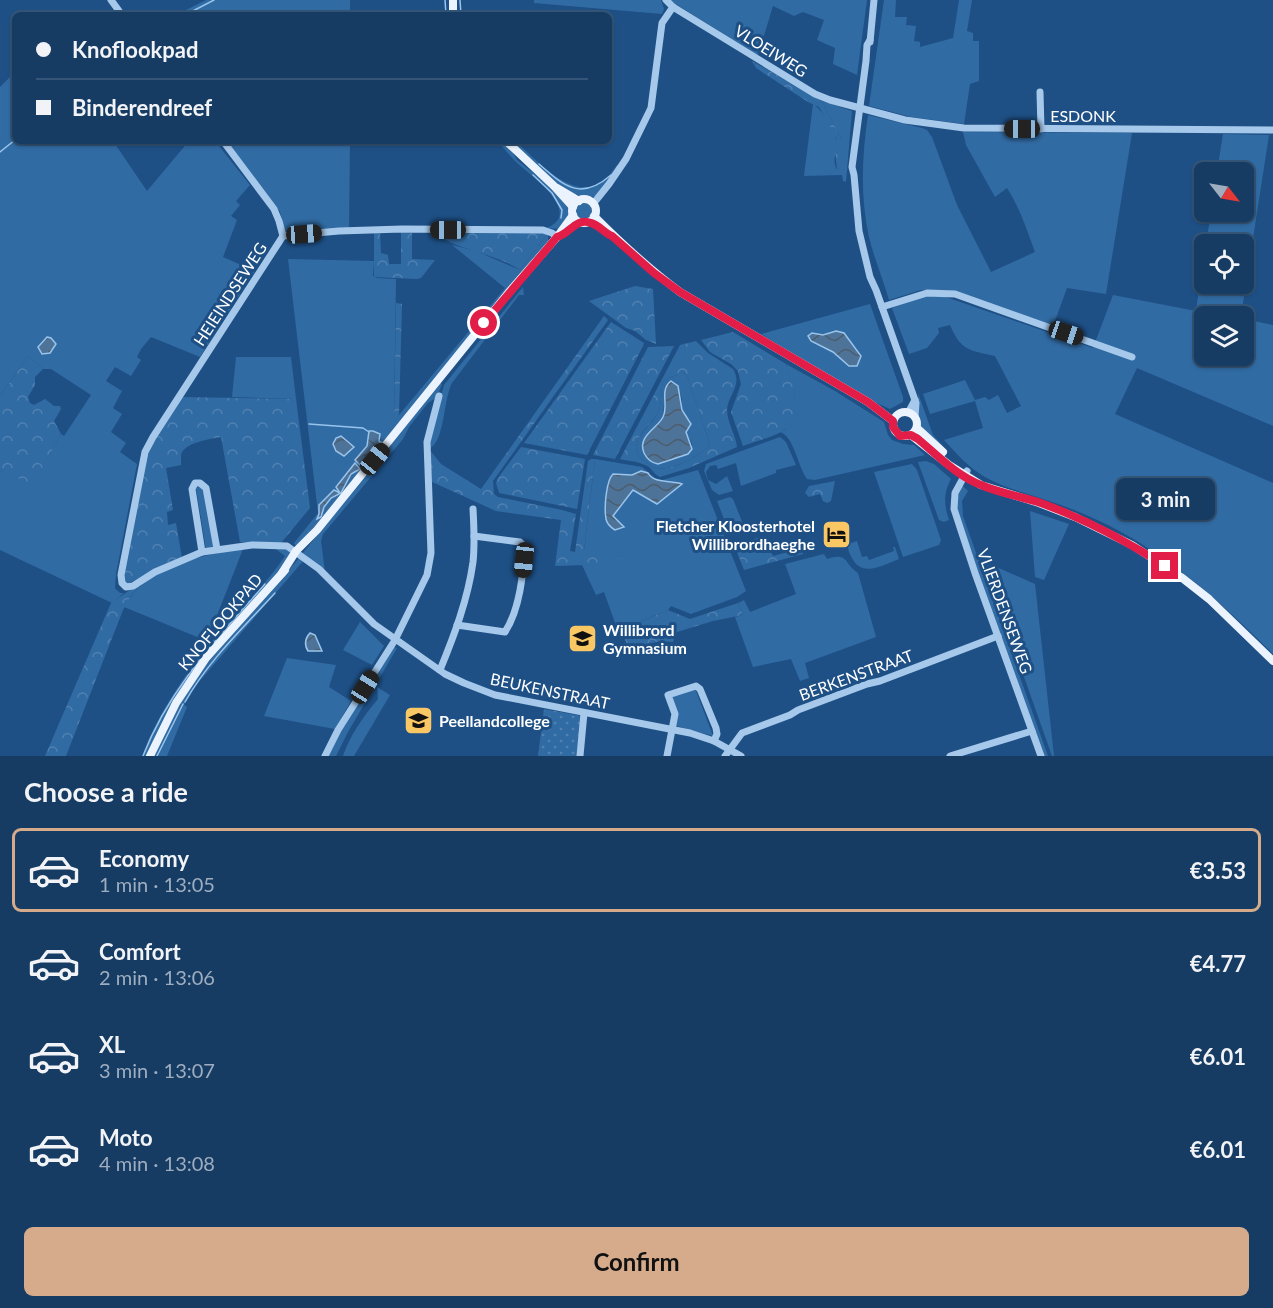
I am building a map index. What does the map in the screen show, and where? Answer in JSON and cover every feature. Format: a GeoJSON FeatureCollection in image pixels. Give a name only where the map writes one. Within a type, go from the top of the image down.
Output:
{"type":"FeatureCollection","features":[{"type":"Feature","properties":{"kind":"main road"},"geometry":{"type":"LineString","coordinates":[[509,144],[554,186],[576,211],[592,219],[604,233],[612,236],[654,273],[680,292],[896,418],[911,415],[914,432],[981,485],[1075,517],[1132,545],[1181,577],[1209,599],[1273,661]]}},
{"type":"Feature","properties":{"kind":"main road"},"geometry":{"type":"LineString","coordinates":[[576,211],[586,200],[593,204],[595,210],[592,219]]}},
{"type":"Feature","properties":{"kind":"main road","name":"KNOFLOOKPAD"},"geometry":{"type":"LineString","coordinates":[[150,756],[176,703],[206,658],[282,573],[576,211]]}},
{"type":"Feature","properties":{"kind":"main road"},"geometry":{"type":"LineString","coordinates":[[896,418],[893,427],[900,436],[914,432]]}},
{"type":"Feature","properties":{"kind":"street","name":"VLOEIWEG"},"geometry":{"type":"LineString","coordinates":[[666,0],[673,7],[815,94],[860,108]]}},
{"type":"Feature","properties":{"kind":"street"},"geometry":{"type":"LineString","coordinates":[[874,0],[870,53],[866,61],[852,167],[859,231],[869,268],[876,282],[876,290],[915,400],[911,415]]}},
{"type":"Feature","properties":{"kind":"street"},"geometry":{"type":"LineString","coordinates":[[593,204],[626,159],[651,108],[662,23],[673,7]]}},
{"type":"Feature","properties":{"kind":"street"},"geometry":{"type":"LineString","coordinates":[[1040,92],[1041,129]]}},
{"type":"Feature","properties":{"kind":"street","name":"ESDONK"},"geometry":{"type":"LineString","coordinates":[[860,108],[905,120],[964,128],[1273,130]]}},
{"type":"Feature","properties":{"kind":"street"},"geometry":{"type":"LineString","coordinates":[[225,144],[274,209],[283,236]]}},
{"type":"Feature","properties":{"kind":"street","name":"HEIEINDSEWEG"},"geometry":{"type":"LineString","coordinates":[[126,587],[122,583],[121,575],[139,472],[145,452],[283,236],[339,231],[543,230],[557,237]]}},
{"type":"Feature","properties":{"kind":"street"},"geometry":{"type":"LineString","coordinates":[[882,307],[927,292],[955,294],[1132,357]]}},
{"type":"Feature","properties":{"kind":"street"},"geometry":{"type":"LineString","coordinates":[[326,756],[338,730],[395,639],[421,589],[429,566],[431,553],[427,442],[439,396]]}},
{"type":"Feature","properties":{"kind":"street","name":"VLIERDENSEWEG"},"geometry":{"type":"LineString","coordinates":[[966,474],[955,493],[954,509],[1041,756]]}},
{"type":"Feature","properties":{"kind":"street"},"geometry":{"type":"LineString","coordinates":[[202,552],[192,489],[195,483],[200,483],[206,488],[217,549]]}},
{"type":"Feature","properties":{"kind":"street"},"geometry":{"type":"LineString","coordinates":[[440,670],[457,625],[470,578],[474,536],[473,509]]}},
{"type":"Feature","properties":{"kind":"street"},"geometry":{"type":"LineString","coordinates":[[457,625],[505,632],[515,607],[522,574],[525,547],[523,544],[510,540],[474,536]]}},
{"type":"Feature","properties":{"kind":"street","name":"BEUKENSTRAAT"},"geometry":{"type":"LineString","coordinates":[[126,587],[133,586],[155,572],[202,552],[267,545],[287,546],[326,576],[374,624],[464,684],[495,695],[690,733],[714,741],[727,753],[741,756]]}},
{"type":"Feature","properties":{"kind":"street","name":"BERKENSTRAAT"},"geometry":{"type":"LineString","coordinates":[[727,753],[742,733],[998,636]]}},
{"type":"Feature","properties":{"kind":"street"},"geometry":{"type":"LineString","coordinates":[[667,756],[675,714],[668,695],[696,686],[700,689],[716,728],[717,734],[714,741]]}},
{"type":"Feature","properties":{"kind":"street"},"geometry":{"type":"LineString","coordinates":[[579,756],[584,713]]}},
{"type":"Feature","properties":{"kind":"street"},"geometry":{"type":"LineString","coordinates":[[950,756],[1032,731]]}},
{"type":"Feature","properties":{"kind":"green space"},"geometry":{"type":"Polygon","coordinates":[[[206,0],[350,0],[350,12],[182,12],[206,0]]]}},
{"type":"Feature","properties":{"kind":"green space"},"geometry":{"type":"Polygon","coordinates":[[[534,0],[661,0],[664,9],[662,14],[534,3],[534,0]]]}},
{"type":"Feature","properties":{"kind":"green space"},"geometry":{"type":"Polygon","coordinates":[[[669,0],[867,0],[857,75],[833,64],[835,48],[817,40],[824,20],[803,12],[794,16],[773,6],[758,55],[669,0]]]}},
{"type":"Feature","properties":{"kind":"green space"},"geometry":{"type":"Polygon","coordinates":[[[884,0],[896,0],[895,17],[907,17],[906,25],[916,26],[914,41],[920,42],[920,47],[953,38],[959,0],[972,0],[967,31],[973,33],[973,41],[979,41],[979,81],[970,84],[964,124],[911,117],[869,106],[884,0]]]}},
{"type":"Feature","properties":{"kind":"green space"},"geometry":{"type":"Polygon","coordinates":[[[752,61],[822,101],[842,140],[842,171],[837,170],[835,151],[837,139],[819,107],[756,68],[752,61]]]}},
{"type":"Feature","properties":{"kind":"green space"},"geometry":{"type":"Polygon","coordinates":[[[12,75],[12,144],[115,144],[147,191],[186,144],[217,144],[250,185],[236,201],[240,205],[231,216],[237,220],[223,257],[255,271],[200,357],[151,337],[141,349],[137,357],[141,360],[131,376],[115,367],[106,381],[122,391],[113,408],[122,414],[111,432],[126,443],[120,452],[137,464],[116,574],[115,588],[120,593],[124,593],[112,603],[0,550],[0,470],[33,484],[61,434],[64,436],[91,395],[51,369],[43,369],[28,356],[0,396],[0,87],[12,75]]]}},
{"type":"Feature","properties":{"kind":"green space"},"geometry":{"type":"Polygon","coordinates":[[[822,101],[852,111],[846,182],[843,181],[842,175],[804,176],[813,104],[834,132],[837,141],[835,166],[837,170],[842,170],[842,140],[822,101]]]}},
{"type":"Feature","properties":{"kind":"green space"},"geometry":{"type":"Polygon","coordinates":[[[868,115],[927,130],[932,137],[957,205],[991,272],[1035,252],[1012,196],[1007,188],[995,197],[966,145],[963,132],[1132,133],[1106,294],[1067,288],[1053,326],[945,290],[921,290],[889,300],[871,245],[864,206],[863,161],[868,115]]]}},
{"type":"Feature","properties":{"kind":"green space"},"geometry":{"type":"Polygon","coordinates":[[[1223,134],[1269,135],[1254,234],[1208,234],[1209,222],[1254,222],[1254,162],[1219,162],[1223,134]]]}},
{"type":"Feature","properties":{"kind":"green space"},"geometry":{"type":"Polygon","coordinates":[[[228,144],[350,144],[349,229],[285,232],[280,212],[228,144]]]}},
{"type":"Feature","properties":{"kind":"green space"},"geometry":{"type":"Polygon","coordinates":[[[500,144],[505,144],[517,160],[551,187],[570,209],[570,216],[558,229],[547,228],[557,221],[560,213],[551,194],[500,144]]]}},
{"type":"Feature","properties":{"kind":"green space"},"geometry":{"type":"Polygon","coordinates":[[[513,144],[518,144],[565,182],[578,187],[592,186],[605,180],[617,165],[619,167],[596,196],[585,197],[562,187],[513,144]]]}},
{"type":"Feature","properties":{"kind":"green space"},"geometry":{"type":"Polygon","coordinates":[[[584,203],[590,205],[592,211],[590,217],[584,219],[578,217],[576,211],[578,205],[584,203]]]}},
{"type":"Feature","properties":{"kind":"green space"},"geometry":{"type":"Polygon","coordinates":[[[374,232],[380,232],[381,253],[388,255],[389,264],[401,264],[401,233],[412,233],[412,259],[435,260],[421,278],[374,277],[374,232]]]}},
{"type":"Feature","properties":{"kind":"green space"},"geometry":{"type":"Polygon","coordinates":[[[437,233],[548,233],[520,270],[500,260],[457,245],[437,233]]]}},
{"type":"Feature","properties":{"kind":"green space"},"geometry":{"type":"Polygon","coordinates":[[[548,233],[548,241],[297,548],[294,543],[318,513],[288,259],[374,261],[373,276],[396,279],[394,421],[505,288],[452,245],[476,251],[520,270],[548,233]],[[373,431],[367,446],[355,460],[361,466],[372,448],[381,442],[380,434],[373,431]],[[355,463],[336,487],[340,491],[351,474],[360,467],[355,463]]]}},
{"type":"Feature","properties":{"kind":"green space"},"geometry":{"type":"Polygon","coordinates":[[[635,286],[653,289],[656,344],[626,328],[589,301],[635,286]]]}},
{"type":"Feature","properties":{"kind":"green space"},"geometry":{"type":"Polygon","coordinates":[[[523,287],[524,295],[519,295],[452,383],[441,430],[434,445],[429,449],[432,428],[444,385],[523,287]]]}},
{"type":"Feature","properties":{"kind":"green space"},"geometry":{"type":"Polygon","coordinates":[[[1198,294],[1244,294],[1243,306],[1197,306],[1198,294]]]}},
{"type":"Feature","properties":{"kind":"green space"},"geometry":{"type":"Polygon","coordinates":[[[928,295],[943,296],[1093,348],[1113,295],[1194,311],[1194,366],[1254,366],[1254,321],[1273,325],[1273,426],[1137,368],[1115,414],[1273,483],[1273,654],[1195,583],[1131,538],[1079,512],[992,481],[968,465],[944,440],[983,428],[975,401],[930,414],[923,394],[965,380],[975,400],[985,397],[989,400],[998,395],[1007,413],[1021,406],[995,356],[962,345],[950,325],[938,328],[939,333],[927,348],[909,354],[892,308],[928,295]]]}},
{"type":"Feature","properties":{"kind":"green space"},"geometry":{"type":"Polygon","coordinates":[[[396,303],[402,304],[399,415],[394,422],[396,303]]]}},
{"type":"Feature","properties":{"kind":"green space"},"geometry":{"type":"Polygon","coordinates":[[[870,304],[903,402],[890,409],[870,400],[761,334],[870,304]],[[831,332],[823,335],[812,333],[816,342],[833,352],[849,366],[857,350],[847,340],[844,333],[831,332]]]}},
{"type":"Feature","properties":{"kind":"green space"},"geometry":{"type":"Polygon","coordinates":[[[604,316],[608,320],[493,481],[494,494],[498,497],[576,514],[570,551],[575,552],[588,461],[595,459],[584,550],[623,557],[593,569],[588,565],[555,566],[561,520],[496,511],[430,481],[429,449],[441,464],[481,489],[604,316]]]}},
{"type":"Feature","properties":{"kind":"green space"},"geometry":{"type":"Polygon","coordinates":[[[611,322],[644,343],[587,455],[524,443],[611,322]]]}},
{"type":"Feature","properties":{"kind":"green space"},"geometry":{"type":"Polygon","coordinates":[[[733,332],[786,364],[795,399],[794,417],[790,425],[773,436],[743,446],[731,412],[741,384],[738,371],[731,364],[710,352],[701,340],[733,332]]]}},
{"type":"Feature","properties":{"kind":"green space"},"geometry":{"type":"Polygon","coordinates":[[[696,341],[708,353],[733,369],[736,375],[736,385],[727,410],[737,447],[689,468],[660,477],[647,466],[620,459],[680,345],[696,341]],[[682,372],[663,381],[659,410],[638,439],[636,449],[639,456],[654,467],[662,469],[685,462],[710,444],[687,375],[682,372]]]}},
{"type":"Feature","properties":{"kind":"green space"},"geometry":{"type":"Polygon","coordinates":[[[674,346],[615,459],[593,455],[648,347],[674,346]]]}},
{"type":"Feature","properties":{"kind":"green space"},"geometry":{"type":"Polygon","coordinates":[[[28,356],[43,369],[35,377],[35,385],[28,397],[30,403],[34,405],[45,399],[54,406],[60,406],[61,409],[54,421],[61,434],[33,485],[0,470],[0,396],[28,356]]]}},
{"type":"Feature","properties":{"kind":"green space"},"geometry":{"type":"Polygon","coordinates":[[[236,357],[291,357],[296,399],[232,397],[236,357]]]}},
{"type":"Feature","properties":{"kind":"green space"},"geometry":{"type":"Polygon","coordinates":[[[786,364],[884,422],[892,440],[914,445],[925,455],[815,480],[807,479],[789,439],[780,432],[785,430],[795,398],[786,364]]]}},
{"type":"Feature","properties":{"kind":"green space"},"geometry":{"type":"Polygon","coordinates":[[[682,372],[687,375],[710,444],[685,462],[662,469],[652,467],[644,461],[636,449],[638,439],[659,410],[663,381],[682,372]],[[669,382],[665,389],[663,417],[646,436],[650,460],[658,464],[688,454],[692,444],[686,432],[690,426],[690,420],[682,410],[680,393],[669,382]]]}},
{"type":"Feature","properties":{"kind":"green space"},"geometry":{"type":"Polygon","coordinates":[[[440,383],[442,384],[437,397],[428,403],[409,427],[403,439],[323,534],[321,541],[325,572],[302,554],[440,383]]]}},
{"type":"Feature","properties":{"kind":"green space"},"geometry":{"type":"Polygon","coordinates":[[[918,393],[933,435],[944,447],[920,424],[918,393]]]}},
{"type":"Feature","properties":{"kind":"green space"},"geometry":{"type":"Polygon","coordinates":[[[181,397],[296,399],[310,508],[281,543],[240,542],[221,437],[192,444],[183,451],[181,465],[166,468],[173,510],[167,512],[168,525],[176,523],[182,558],[127,584],[123,580],[146,452],[181,397]]]}},
{"type":"Feature","properties":{"kind":"green space"},"geometry":{"type":"Polygon","coordinates":[[[780,437],[786,442],[796,465],[776,470],[776,473],[741,486],[736,463],[718,469],[716,465],[710,466],[706,472],[708,480],[716,484],[727,476],[733,491],[719,495],[712,490],[704,471],[706,464],[780,437]]]}},
{"type":"Feature","properties":{"kind":"green space"},"geometry":{"type":"Polygon","coordinates":[[[521,447],[585,459],[577,509],[499,493],[496,483],[498,478],[521,447]]]}},
{"type":"Feature","properties":{"kind":"green space"},"geometry":{"type":"Polygon","coordinates":[[[595,459],[642,467],[655,478],[662,480],[698,470],[746,591],[737,597],[691,614],[671,606],[668,610],[618,631],[604,592],[596,595],[582,565],[622,557],[584,551],[595,459]],[[641,471],[632,475],[622,474],[606,520],[610,527],[615,530],[624,527],[613,516],[633,490],[676,482],[656,480],[641,471]]]}},
{"type":"Feature","properties":{"kind":"green space"},"geometry":{"type":"Polygon","coordinates":[[[926,461],[934,464],[951,479],[945,499],[949,520],[944,522],[939,520],[918,462],[926,461]]]}},
{"type":"Feature","properties":{"kind":"green space"},"geometry":{"type":"Polygon","coordinates":[[[912,464],[917,470],[941,540],[939,545],[903,557],[874,472],[912,464]]]}},
{"type":"Feature","properties":{"kind":"green space"},"geometry":{"type":"Polygon","coordinates":[[[835,481],[831,501],[827,503],[823,501],[820,494],[809,497],[805,493],[809,486],[835,481]]]}},
{"type":"Feature","properties":{"kind":"green space"},"geometry":{"type":"Polygon","coordinates":[[[203,485],[214,548],[206,550],[196,488],[203,485]]]}},
{"type":"Feature","properties":{"kind":"green space"},"geometry":{"type":"Polygon","coordinates":[[[962,485],[968,491],[962,501],[963,516],[1048,756],[1043,756],[959,519],[956,501],[962,485]]]}},
{"type":"Feature","properties":{"kind":"green space"},"geometry":{"type":"Polygon","coordinates":[[[730,497],[733,499],[743,524],[728,529],[717,501],[730,497]]]}},
{"type":"Feature","properties":{"kind":"green space"},"geometry":{"type":"Polygon","coordinates":[[[1030,511],[1069,524],[1044,580],[1035,577],[1030,511]]]}},
{"type":"Feature","properties":{"kind":"green space"},"geometry":{"type":"Polygon","coordinates":[[[764,536],[773,556],[799,549],[803,550],[803,554],[744,570],[734,545],[764,536]]]}},
{"type":"Feature","properties":{"kind":"green space"},"geometry":{"type":"Polygon","coordinates":[[[857,541],[862,557],[867,556],[869,560],[894,551],[893,547],[899,559],[880,567],[867,569],[861,567],[856,564],[848,550],[848,544],[857,541]]]}},
{"type":"Feature","properties":{"kind":"green space"},"geometry":{"type":"Polygon","coordinates":[[[273,547],[283,547],[293,552],[208,653],[147,756],[142,756],[162,713],[188,672],[285,556],[273,547]]]}},
{"type":"Feature","properties":{"kind":"green space"},"geometry":{"type":"Polygon","coordinates":[[[243,549],[207,641],[124,607],[146,581],[176,564],[243,549]]]}},
{"type":"Feature","properties":{"kind":"green space"},"geometry":{"type":"Polygon","coordinates":[[[824,554],[827,559],[843,558],[858,573],[876,637],[805,663],[809,678],[800,681],[791,659],[753,667],[735,617],[743,615],[738,603],[744,600],[750,612],[796,594],[785,564],[824,554]]]}},
{"type":"Feature","properties":{"kind":"green space"},"geometry":{"type":"Polygon","coordinates":[[[300,557],[304,560],[198,683],[184,705],[187,707],[167,756],[153,756],[172,715],[203,668],[300,557]]]}},
{"type":"Feature","properties":{"kind":"green space"},"geometry":{"type":"Polygon","coordinates":[[[983,561],[1035,584],[1054,756],[1052,756],[983,561]]]}},
{"type":"Feature","properties":{"kind":"green space"},"geometry":{"type":"Polygon","coordinates":[[[146,579],[131,596],[123,610],[66,756],[45,756],[111,603],[146,579]]]}},
{"type":"Feature","properties":{"kind":"green space"},"geometry":{"type":"Polygon","coordinates":[[[738,603],[743,615],[677,632],[673,642],[660,641],[629,649],[621,630],[668,610],[690,619],[738,603]]]}},
{"type":"Feature","properties":{"kind":"green space"},"geometry":{"type":"Polygon","coordinates":[[[360,622],[384,646],[372,665],[343,650],[360,622]]]}},
{"type":"Feature","properties":{"kind":"green space"},"geometry":{"type":"Polygon","coordinates":[[[394,647],[397,648],[336,756],[329,756],[346,720],[394,647]]]}},
{"type":"Feature","properties":{"kind":"green space"},"geometry":{"type":"Polygon","coordinates":[[[287,658],[336,665],[329,687],[351,701],[335,729],[264,716],[287,658]]]}},
{"type":"Feature","properties":{"kind":"green space"},"geometry":{"type":"Polygon","coordinates":[[[377,687],[390,695],[354,756],[343,756],[358,726],[378,699],[377,687]]]}},
{"type":"Feature","properties":{"kind":"green space"},"geometry":{"type":"Polygon","coordinates":[[[694,689],[713,736],[676,726],[672,695],[694,689]]]}},
{"type":"Feature","properties":{"kind":"green space"},"geometry":{"type":"Polygon","coordinates":[[[544,709],[582,716],[578,756],[538,756],[544,709]]]}},
{"type":"Feature","properties":{"kind":"water"},"geometry":{"type":"Polygon","coordinates":[[[836,331],[844,333],[861,356],[857,366],[849,366],[833,352],[811,341],[808,336],[812,333],[823,335],[836,331]]]}},
{"type":"Feature","properties":{"kind":"water"},"geometry":{"type":"Polygon","coordinates":[[[47,337],[56,344],[50,353],[42,354],[38,347],[47,337]]]}},
{"type":"Feature","properties":{"kind":"water"},"geometry":{"type":"Polygon","coordinates":[[[671,381],[678,386],[682,410],[691,424],[686,432],[692,449],[688,454],[658,464],[645,455],[643,442],[663,417],[665,393],[671,381]]]}},
{"type":"Feature","properties":{"kind":"water"},"geometry":{"type":"Polygon","coordinates":[[[369,431],[380,434],[379,441],[381,442],[372,448],[361,466],[355,460],[367,446],[369,431]]]}},
{"type":"Feature","properties":{"kind":"water"},"geometry":{"type":"Polygon","coordinates":[[[341,436],[354,447],[344,456],[336,451],[333,444],[336,438],[341,436]]]}},
{"type":"Feature","properties":{"kind":"water"},"geometry":{"type":"Polygon","coordinates":[[[355,463],[360,469],[351,474],[341,493],[331,498],[324,507],[321,517],[317,519],[319,505],[334,490],[340,493],[336,487],[355,463]]]}},
{"type":"Feature","properties":{"kind":"water"},"geometry":{"type":"Polygon","coordinates":[[[641,471],[648,473],[654,479],[682,484],[657,504],[633,490],[613,516],[624,527],[615,530],[608,524],[605,514],[606,495],[611,477],[613,474],[632,475],[641,471]]]}},
{"type":"Feature","properties":{"kind":"water"},"geometry":{"type":"Polygon","coordinates":[[[310,633],[315,635],[322,651],[308,651],[306,642],[310,633]]]}},
{"type":"Feature","properties":{"kind":"waterway"},"geometry":{"type":"LineString","coordinates":[[191,12],[214,0]]}},
{"type":"Feature","properties":{"kind":"waterway"},"geometry":{"type":"LineString","coordinates":[[445,0],[446,12]]}},
{"type":"Feature","properties":{"kind":"waterway"},"geometry":{"type":"LineString","coordinates":[[460,0],[461,12]]}},
{"type":"Feature","properties":{"kind":"waterway"},"geometry":{"type":"LineString","coordinates":[[0,152],[12,142]]}},
{"type":"Feature","properties":{"kind":"waterway"},"geometry":{"type":"LineString","coordinates":[[539,164],[557,179],[574,188],[591,187],[611,175]]}},
{"type":"Feature","properties":{"kind":"waterway"},"geometry":{"type":"LineString","coordinates":[[533,175],[552,193],[562,210],[561,218]]}},
{"type":"Feature","properties":{"kind":"waterway"},"geometry":{"type":"LineString","coordinates":[[309,424],[363,428],[369,432]]}},
{"type":"Feature","properties":{"kind":"waterway"},"geometry":{"type":"LineString","coordinates":[[143,756],[166,708],[181,686],[213,644],[265,584]]}},
{"type":"Feature","properties":{"kind":"waterway"},"geometry":{"type":"LineString","coordinates":[[185,702],[215,658],[275,593]]}},
{"type":"Feature","properties":{"kind":"waterway"},"geometry":{"type":"LineString","coordinates":[[157,756],[183,704]]}},
{"type":"Feature","properties":{"kind":"place","name":"Fletcher Kloosterhotel Willibrordhaeghe"},"geometry":{"type":"Point","coordinates":[836,535]}},
{"type":"Feature","properties":{"kind":"place","name":"Willibrord Gymnasium"},"geometry":{"type":"Point","coordinates":[582,639]}},
{"type":"Feature","properties":{"kind":"place","name":"Peellandcollege"},"geometry":{"type":"Point","coordinates":[418,721]}},
{"type":"Feature","properties":{"kind":"route"},"geometry":{"type":"LineString","coordinates":[[484,323],[557,237],[562,236],[578,222],[590,221],[604,233],[612,236],[654,273],[680,292],[868,402],[893,421],[893,427],[900,436],[911,435],[918,439],[964,476],[981,485],[1075,517],[1132,545],[1165,566]]}}]}
